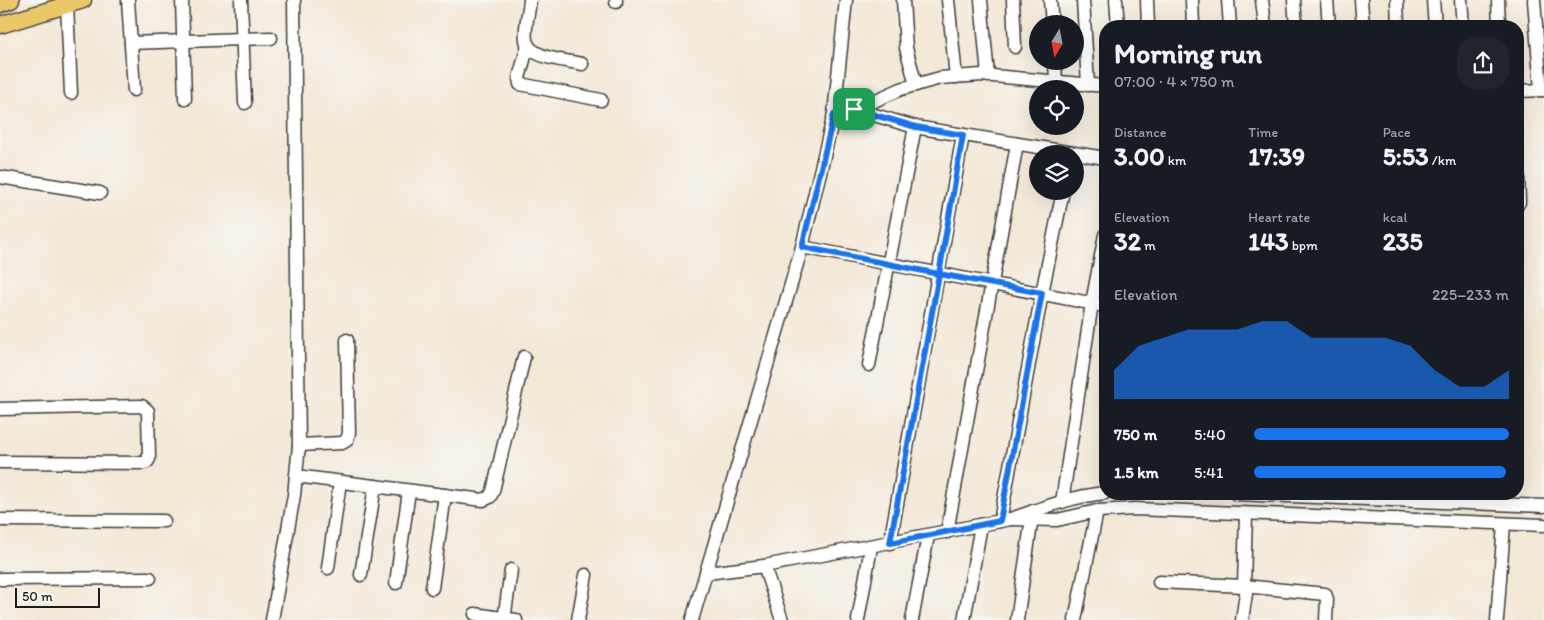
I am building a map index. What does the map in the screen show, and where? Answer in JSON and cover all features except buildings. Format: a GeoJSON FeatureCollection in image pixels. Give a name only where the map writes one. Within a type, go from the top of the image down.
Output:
{"type":"FeatureCollection","features":[{"type":"Feature","properties":{"kind":"main road"},"geometry":{"type":"LineString","coordinates":[[0,4],[11,0]]}},
{"type":"Feature","properties":{"kind":"main road"},"geometry":{"type":"LineString","coordinates":[[0,26],[83,0]]}},
{"type":"Feature","properties":{"kind":"street"},"geometry":{"type":"LineString","coordinates":[[128,0],[134,90]]}},
{"type":"Feature","properties":{"kind":"street"},"geometry":{"type":"LineString","coordinates":[[182,0],[185,99]]}},
{"type":"Feature","properties":{"kind":"street"},"geometry":{"type":"LineString","coordinates":[[241,0],[245,103]]}},
{"type":"Feature","properties":{"kind":"street"},"geometry":{"type":"LineString","coordinates":[[272,620],[300,445],[294,0]]}},
{"type":"Feature","properties":{"kind":"street"},"geometry":{"type":"LineString","coordinates":[[530,0],[526,31],[529,49],[538,54],[582,64]]}},
{"type":"Feature","properties":{"kind":"street"},"geometry":{"type":"LineString","coordinates":[[692,620],[802,247],[834,114],[846,0]]}},
{"type":"Feature","properties":{"kind":"street"},"geometry":{"type":"LineString","coordinates":[[903,0],[906,48],[916,85]]}},
{"type":"Feature","properties":{"kind":"street"},"geometry":{"type":"LineString","coordinates":[[948,0],[956,77]]}},
{"type":"Feature","properties":{"kind":"street"},"geometry":{"type":"LineString","coordinates":[[981,0],[988,76]]}},
{"type":"Feature","properties":{"kind":"street"},"geometry":{"type":"LineString","coordinates":[[1012,0],[1015,47]]}},
{"type":"Feature","properties":{"kind":"street"},"geometry":{"type":"LineString","coordinates":[[1050,0],[1051,15]]}},
{"type":"Feature","properties":{"kind":"street"},"geometry":{"type":"LineString","coordinates":[[1083,0],[1088,85]]}},
{"type":"Feature","properties":{"kind":"street"},"geometry":{"type":"LineString","coordinates":[[1116,0],[1118,20]]}},
{"type":"Feature","properties":{"kind":"street"},"geometry":{"type":"LineString","coordinates":[[1147,0],[1148,20]]}},
{"type":"Feature","properties":{"kind":"street"},"geometry":{"type":"LineString","coordinates":[[1192,0],[1193,20]]}},
{"type":"Feature","properties":{"kind":"street"},"geometry":{"type":"LineString","coordinates":[[1228,0],[1230,20]]}},
{"type":"Feature","properties":{"kind":"street"},"geometry":{"type":"LineString","coordinates":[[1262,0],[1264,20]]}},
{"type":"Feature","properties":{"kind":"street"},"geometry":{"type":"LineString","coordinates":[[1294,0],[1296,20]]}},
{"type":"Feature","properties":{"kind":"street"},"geometry":{"type":"LineString","coordinates":[[1327,0],[1329,20]]}},
{"type":"Feature","properties":{"kind":"street"},"geometry":{"type":"LineString","coordinates":[[1361,0],[1363,20]]}},
{"type":"Feature","properties":{"kind":"street"},"geometry":{"type":"LineString","coordinates":[[1397,0],[1398,20]]}},
{"type":"Feature","properties":{"kind":"street"},"geometry":{"type":"LineString","coordinates":[[1433,0],[1435,20]]}},
{"type":"Feature","properties":{"kind":"street"},"geometry":{"type":"LineString","coordinates":[[1461,0],[1463,20]]}},
{"type":"Feature","properties":{"kind":"street"},"geometry":{"type":"LineString","coordinates":[[1498,0],[1499,20]]}},
{"type":"Feature","properties":{"kind":"street"},"geometry":{"type":"LineString","coordinates":[[1524,91],[1542,90],[1534,0]]}},
{"type":"Feature","properties":{"kind":"street"},"geometry":{"type":"LineString","coordinates":[[67,5],[71,93]]}},
{"type":"Feature","properties":{"kind":"street"},"geometry":{"type":"LineString","coordinates":[[131,43],[270,38]]}},
{"type":"Feature","properties":{"kind":"street"},"geometry":{"type":"LineString","coordinates":[[528,45],[519,78],[520,84],[601,100]]}},
{"type":"Feature","properties":{"kind":"street"},"geometry":{"type":"LineString","coordinates":[[834,114],[854,109],[901,89],[940,78],[988,76],[1033,80]]}},
{"type":"Feature","properties":{"kind":"street"},"geometry":{"type":"LineString","coordinates":[[1084,85],[1099,86]]}},
{"type":"Feature","properties":{"kind":"street"},"geometry":{"type":"LineString","coordinates":[[854,109],[916,127],[1029,146]]}},
{"type":"Feature","properties":{"kind":"street"},"geometry":{"type":"LineString","coordinates":[[869,365],[916,127]]}},
{"type":"Feature","properties":{"kind":"street"},"geometry":{"type":"LineString","coordinates":[[890,543],[963,135]]}},
{"type":"Feature","properties":{"kind":"street"},"geometry":{"type":"LineString","coordinates":[[947,532],[1017,144]]}},
{"type":"Feature","properties":{"kind":"street"},"geometry":{"type":"LineString","coordinates":[[1084,155],[1099,157]]}},
{"type":"Feature","properties":{"kind":"street"},"geometry":{"type":"LineString","coordinates":[[0,177],[100,193]]}},
{"type":"Feature","properties":{"kind":"street"},"geometry":{"type":"LineString","coordinates":[[1006,520],[1042,293],[1061,200]]}},
{"type":"Feature","properties":{"kind":"street"},"geometry":{"type":"LineString","coordinates":[[802,247],[1099,305]]}},
{"type":"Feature","properties":{"kind":"street"},"geometry":{"type":"LineString","coordinates":[[1062,502],[1099,266]]}},
{"type":"Feature","properties":{"kind":"street"},"geometry":{"type":"LineString","coordinates":[[300,445],[342,444],[347,440],[349,433],[347,340]]}},
{"type":"Feature","properties":{"kind":"street"},"geometry":{"type":"LineString","coordinates":[[296,476],[483,500],[490,498],[524,357]]}},
{"type":"Feature","properties":{"kind":"street"},"geometry":{"type":"LineString","coordinates":[[0,409],[142,406],[148,411],[149,459],[144,463],[0,462]]}},
{"type":"Feature","properties":{"kind":"street"},"geometry":{"type":"LineString","coordinates":[[328,568],[340,482]]}},
{"type":"Feature","properties":{"kind":"street"},"geometry":{"type":"LineString","coordinates":[[361,575],[375,486]]}},
{"type":"Feature","properties":{"kind":"street"},"geometry":{"type":"LineString","coordinates":[[396,583],[409,491]]}},
{"type":"Feature","properties":{"kind":"street"},"geometry":{"type":"LineString","coordinates":[[707,573],[764,566],[1033,515],[1062,502],[1099,494]]}},
{"type":"Feature","properties":{"kind":"street"},"geometry":{"type":"LineString","coordinates":[[432,588],[445,495]]}},
{"type":"Feature","properties":{"kind":"street"},"geometry":{"type":"LineString","coordinates":[[1390,500],[1544,506]]}},
{"type":"Feature","properties":{"kind":"street"},"geometry":{"type":"LineString","coordinates":[[1033,515],[1057,520],[1097,511],[1135,509],[1544,525]]}},
{"type":"Feature","properties":{"kind":"street"},"geometry":{"type":"LineString","coordinates":[[1075,620],[1097,511]]}},
{"type":"Feature","properties":{"kind":"street"},"geometry":{"type":"LineString","coordinates":[[1242,620],[1245,587],[1246,514]]}},
{"type":"Feature","properties":{"kind":"street"},"geometry":{"type":"LineString","coordinates":[[1017,620],[1033,515]]}},
{"type":"Feature","properties":{"kind":"street"},"geometry":{"type":"LineString","coordinates":[[0,520],[164,521]]}},
{"type":"Feature","properties":{"kind":"street"},"geometry":{"type":"LineString","coordinates":[[1497,620],[1504,524]]}},
{"type":"Feature","properties":{"kind":"street"},"geometry":{"type":"LineString","coordinates":[[964,620],[980,525]]}},
{"type":"Feature","properties":{"kind":"street"},"geometry":{"type":"LineString","coordinates":[[912,620],[928,536]]}},
{"type":"Feature","properties":{"kind":"street"},"geometry":{"type":"LineString","coordinates":[[858,620],[870,547]]}},
{"type":"Feature","properties":{"kind":"street"},"geometry":{"type":"LineString","coordinates":[[764,566],[782,620]]}},
{"type":"Feature","properties":{"kind":"street"},"geometry":{"type":"LineString","coordinates":[[475,614],[508,619],[510,570]]}},
{"type":"Feature","properties":{"kind":"street"},"geometry":{"type":"LineString","coordinates":[[578,620],[586,575]]}},
{"type":"Feature","properties":{"kind":"street"},"geometry":{"type":"LineString","coordinates":[[0,579],[150,578]]}},
{"type":"Feature","properties":{"kind":"street"},"geometry":{"type":"LineString","coordinates":[[1159,582],[1325,594],[1327,599],[1326,620]]}},
{"type":"Feature","properties":{"kind":"route"},"geometry":{"type":"LineString","coordinates":[[854,109],[834,114],[802,247],[939,274],[890,543],[1000,521],[1042,293],[939,274],[963,135],[916,127],[854,109]]}}]}
